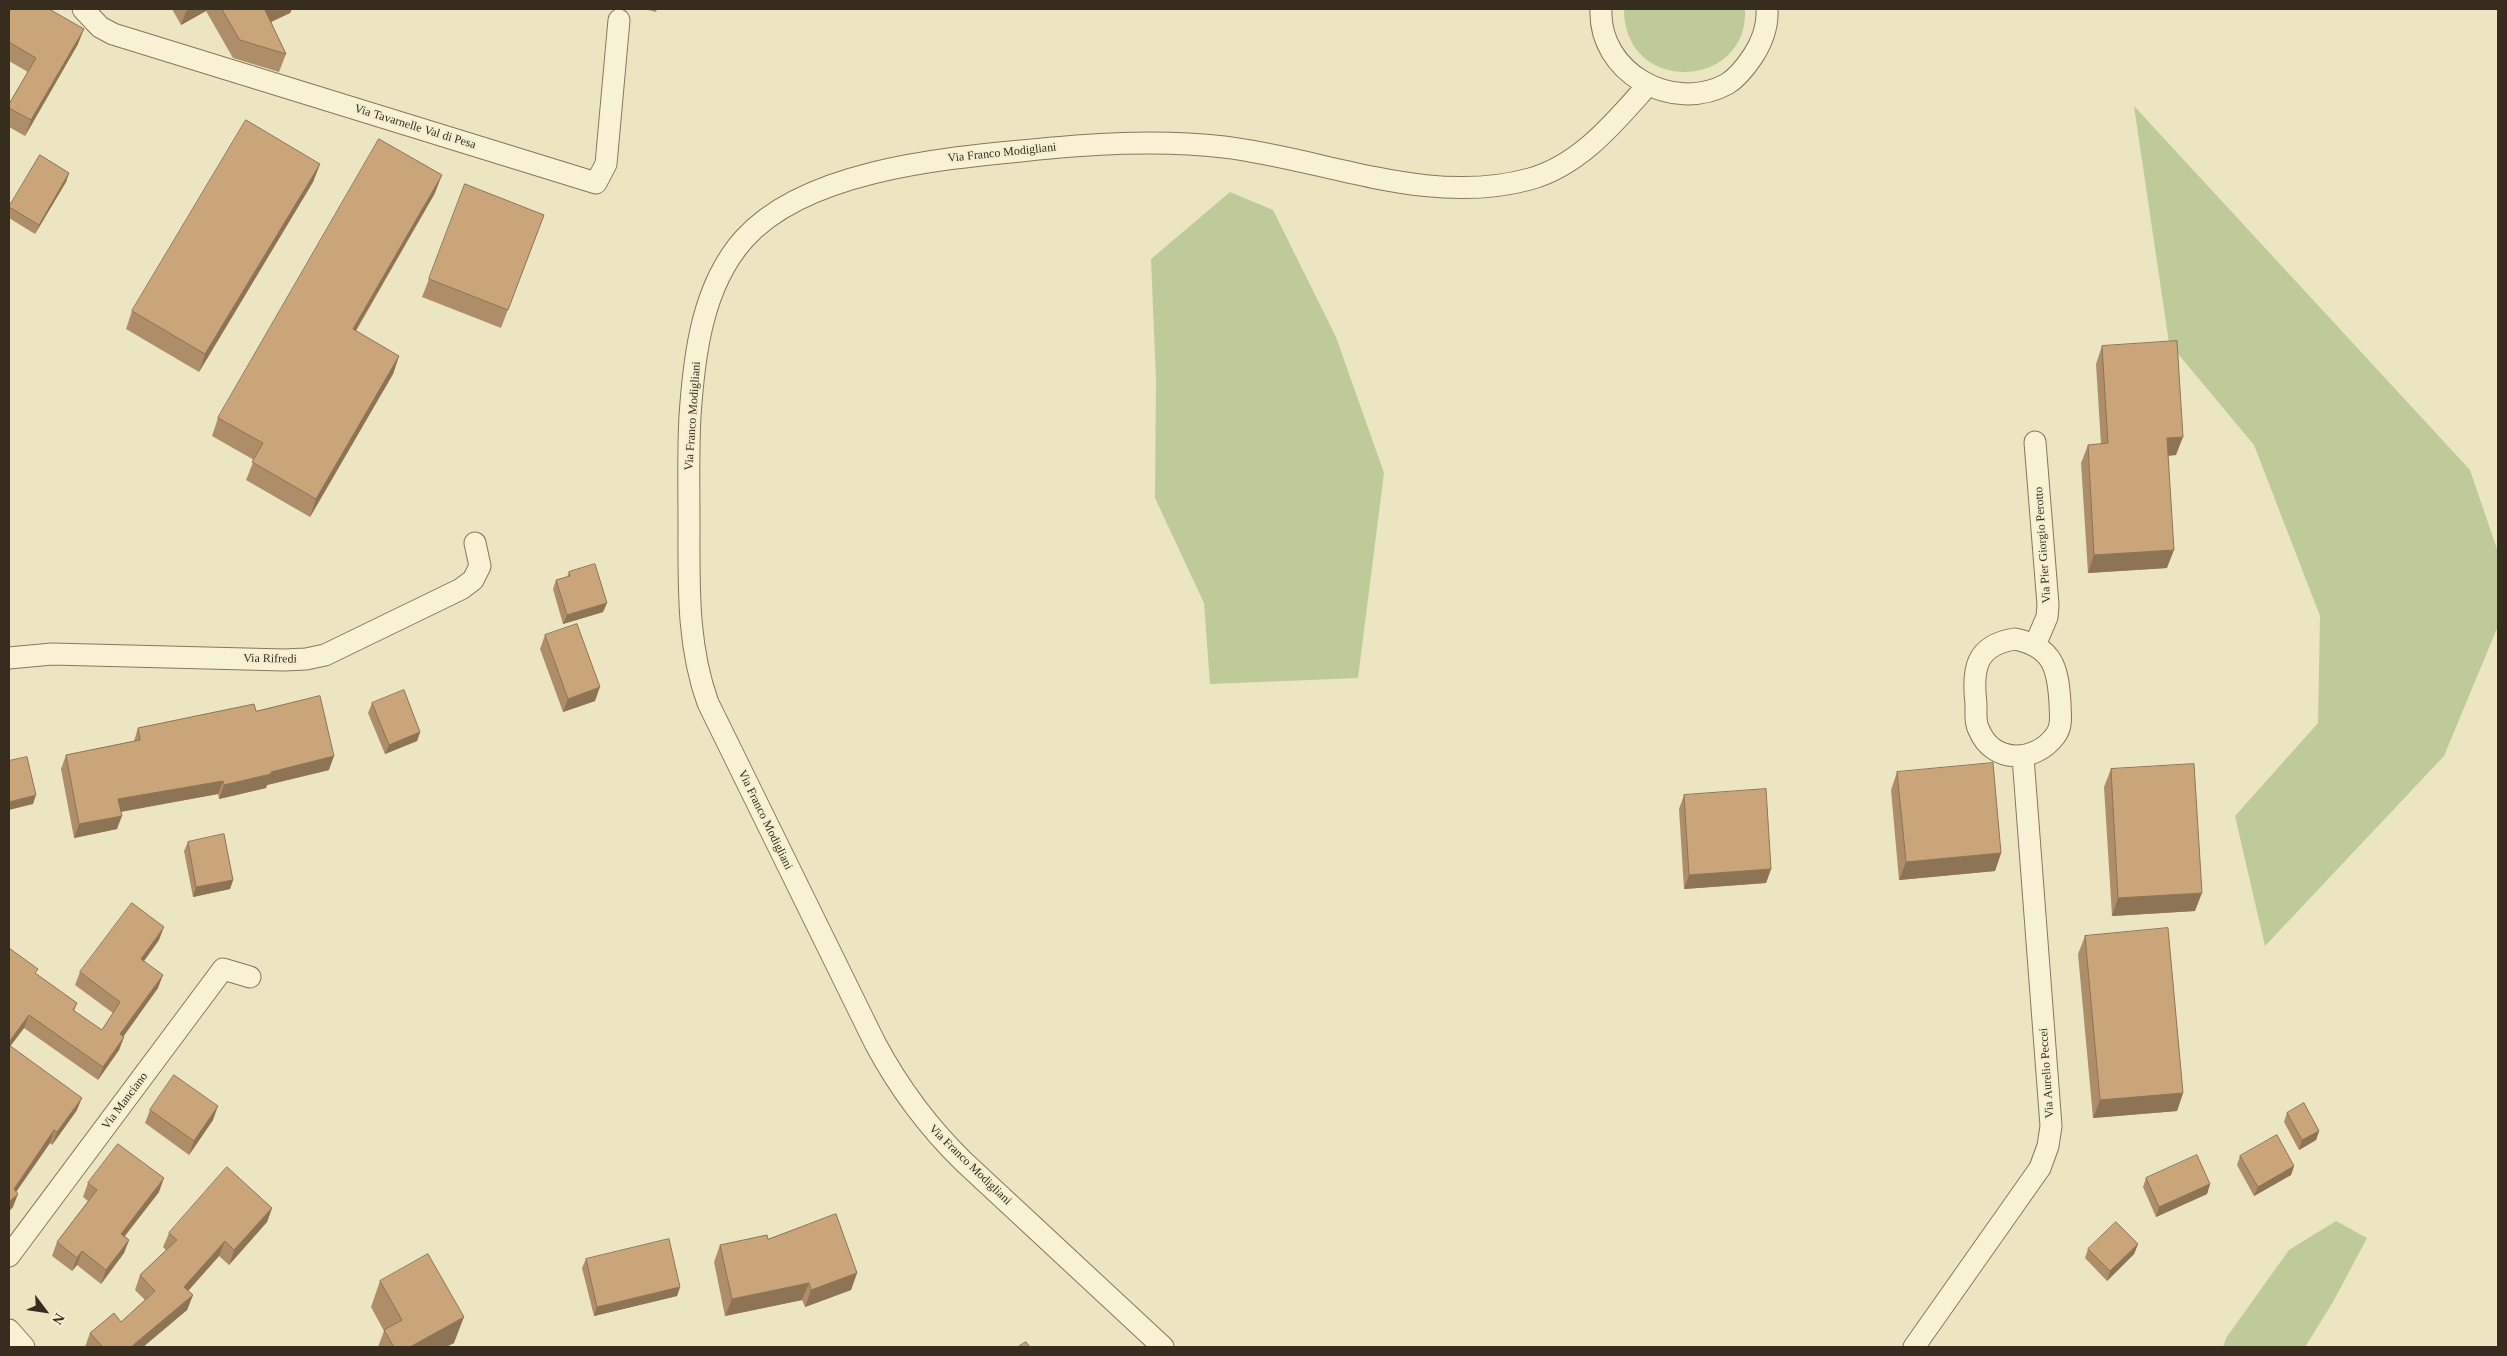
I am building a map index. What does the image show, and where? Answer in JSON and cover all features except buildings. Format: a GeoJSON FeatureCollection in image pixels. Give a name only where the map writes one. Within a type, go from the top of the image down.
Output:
{"type":"FeatureCollection","features":[{"type":"Feature","properties":{"kind":"street","name":"Via Tavarnelle Val di Pesa"},"geometry":{"type":"LineString","coordinates":[[83,9],[100,26],[113,34],[596,183],[606,164],[619,20]]}},
{"type":"Feature","properties":{"kind":"street"},"geometry":{"type":"LineString","coordinates":[[1601,9],[1603,29],[1608,48],[1624,69],[1647,86],[1673,93],[1700,93],[1727,83],[1747,65],[1762,42],[1767,9]]}},
{"type":"Feature","properties":{"kind":"street","name":"Via Franco Modigliani"},"geometry":{"type":"LineString","coordinates":[[1163,1347],[946,1144],[903,1092],[875,1043],[708,703],[695,664],[689,615],[689,457],[691,399],[697,350],[715,286],[729,259],[747,236],[785,207],[826,189],[902,166],[1059,147],[1173,144],[1245,150],[1434,188],[1493,187],[1541,176],[1572,159],[1595,142],[1647,86]]}},
{"type":"Feature","properties":{"kind":"street","name":"Via Pier Giorgio Perotto"},"geometry":{"type":"LineString","coordinates":[[2036,442],[2048,605],[2047,617],[2036,645]]}},
{"type":"Feature","properties":{"kind":"street","name":"Via Rifredi"},"geometry":{"type":"LineString","coordinates":[[9,658],[52,654],[284,660],[316,658],[461,589],[473,580],[480,566],[475,543]]}},
{"type":"Feature","properties":{"kind":"street"},"geometry":{"type":"LineString","coordinates":[[2015,639],[2036,645],[2054,664],[2058,675],[2061,723],[2058,733],[2049,744],[2036,753],[2023,757],[1998,752],[1986,742],[1978,729],[1973,678],[1976,667],[1982,656],[1999,643],[2015,639]]}},
{"type":"Feature","properties":{"kind":"street","name":"Via Aurelio Peccei"},"geometry":{"type":"LineString","coordinates":[[1914,1347],[2040,1168],[2048,1146],[2051,1126],[2023,757]]}},
{"type":"Feature","properties":{"kind":"street","name":"Via Manciano"},"geometry":{"type":"LineString","coordinates":[[9,1256],[223,969],[250,977]]}},
{"type":"Feature","properties":{"kind":"street"},"geometry":{"type":"LineString","coordinates":[[9,1330],[24,1347]]}},
{"type":"Feature","properties":{"kind":"green space"},"geometry":{"type":"Polygon","coordinates":[[[1624,9],[1745,9],[1741,36],[1728,55],[1708,68],[1686,72],[1663,69],[1643,57],[1629,37],[1624,9]]]}},
{"type":"Feature","properties":{"kind":"green space"},"geometry":{"type":"Polygon","coordinates":[[[2134,106],[2470,470],[2498,552],[2498,626],[2444,756],[2265,946],[2235,816],[2318,723],[2320,616],[2254,445],[2169,343],[2134,106]]]}},
{"type":"Feature","properties":{"kind":"green space"},"geometry":{"type":"Polygon","coordinates":[[[1230,192],[1273,210],[1336,337],[1384,473],[1358,678],[1210,684],[1204,603],[1155,498],[1156,380],[1151,259],[1230,192]]]}},
{"type":"Feature","properties":{"kind":"green space"},"geometry":{"type":"Polygon","coordinates":[[[2336,1221],[2367,1238],[2333,1302],[2305,1347],[2223,1347],[2226,1338],[2289,1250],[2336,1221]]]}}]}
